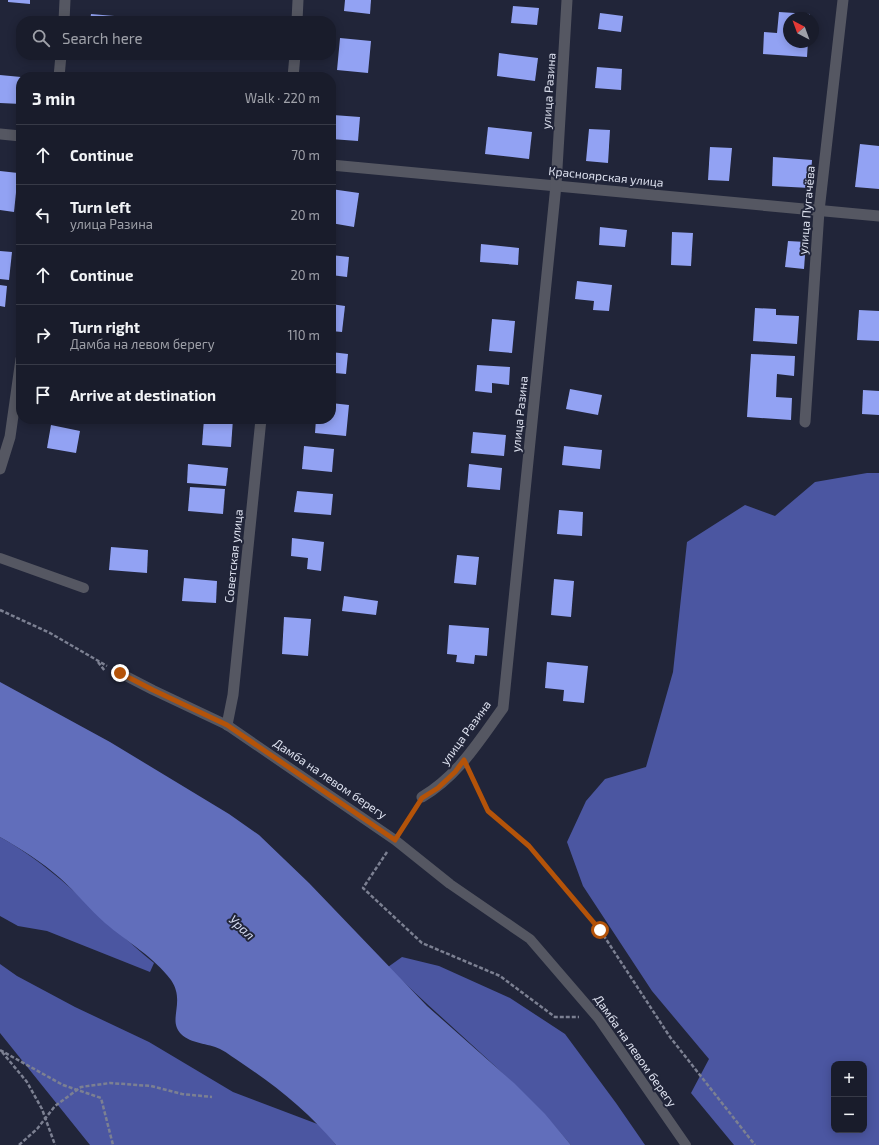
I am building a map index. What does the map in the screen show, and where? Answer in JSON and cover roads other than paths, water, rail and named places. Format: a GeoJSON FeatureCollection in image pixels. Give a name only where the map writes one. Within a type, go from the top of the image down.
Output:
{"type":"FeatureCollection","features":[{"type":"Feature","properties":{"kind":"street"},"geometry":{"type":"LineString","coordinates":[[64,16],[65,0]]}},
{"type":"Feature","properties":{"kind":"street"},"geometry":{"type":"LineString","coordinates":[[297,16],[298,0]]}},
{"type":"Feature","properties":{"kind":"street","name":"улица Разина"},"geometry":{"type":"LineString","coordinates":[[422,798],[438,788],[455,772],[503,708],[556,185],[567,0]]}},
{"type":"Feature","properties":{"kind":"street","name":"улица Пугачёва"},"geometry":{"type":"LineString","coordinates":[[805,422],[819,211],[843,0]]}},
{"type":"Feature","properties":{"kind":"street"},"geometry":{"type":"LineString","coordinates":[[59,72],[61,60]]}},
{"type":"Feature","properties":{"kind":"street"},"geometry":{"type":"LineString","coordinates":[[293,72],[295,60]]}},
{"type":"Feature","properties":{"kind":"street"},"geometry":{"type":"LineString","coordinates":[[0,134],[16,136]]}},
{"type":"Feature","properties":{"kind":"street","name":"Красноярская улица"},"geometry":{"type":"LineString","coordinates":[[336,165],[879,216]]}},
{"type":"Feature","properties":{"kind":"street"},"geometry":{"type":"LineString","coordinates":[[0,469],[10,437],[16,394]]}},
{"type":"Feature","properties":{"kind":"street","name":"Советская улица"},"geometry":{"type":"LineString","coordinates":[[227,725],[233,695],[260,424]]}},
{"type":"Feature","properties":{"kind":"lane"},"geometry":{"type":"LineString","coordinates":[[0,558],[84,588]]}},
{"type":"Feature","properties":{"kind":"lane","name":"Дамба на левом берегу"},"geometry":{"type":"LineString","coordinates":[[120,673],[227,725],[395,840],[450,884],[530,939],[598,1018],[686,1145]]}},
{"type":"Feature","properties":{"kind":"water","name":"Урал"},"geometry":{"type":"Polygon","coordinates":[[[0,682],[110,742],[229,814],[259,835],[309,883],[427,1006],[514,1083],[545,1114],[571,1145],[336,1145],[304,1111],[281,1091],[256,1073],[220,1049],[195,1042],[181,1034],[177,1029],[176,1023],[177,996],[175,988],[171,980],[164,972],[148,957],[105,923],[66,883],[53,872],[16,846],[0,837],[0,682]]]}}]}
